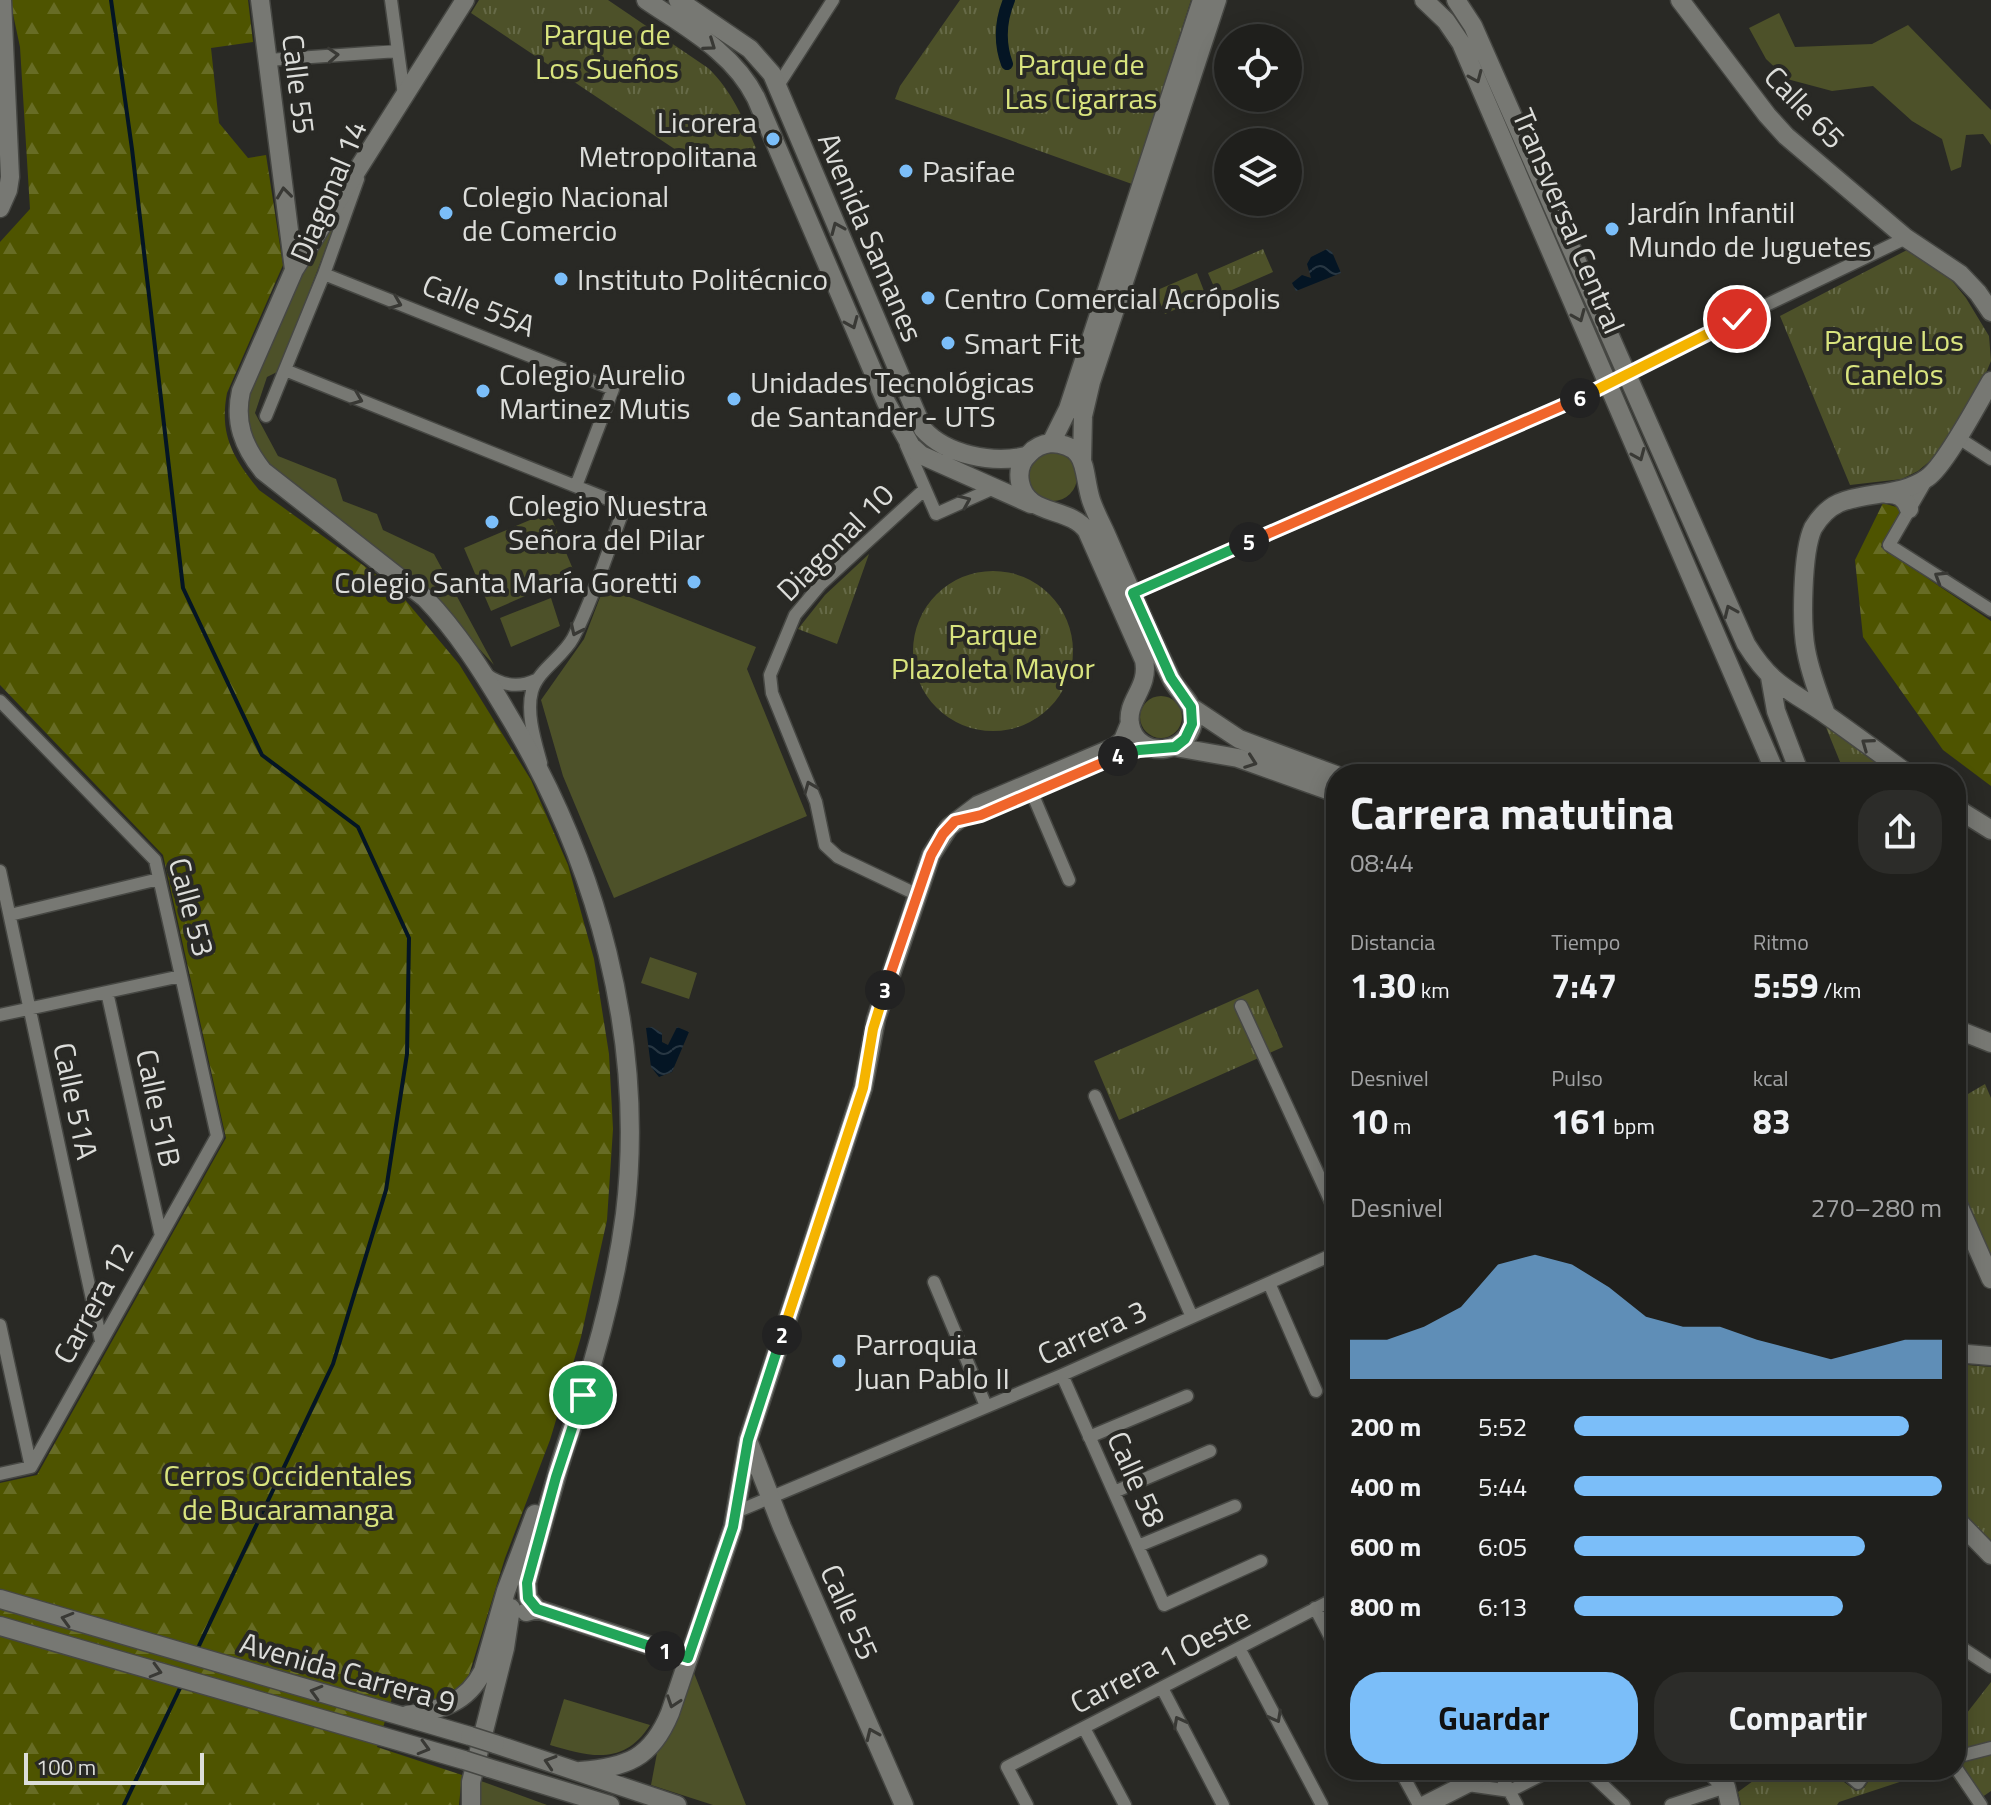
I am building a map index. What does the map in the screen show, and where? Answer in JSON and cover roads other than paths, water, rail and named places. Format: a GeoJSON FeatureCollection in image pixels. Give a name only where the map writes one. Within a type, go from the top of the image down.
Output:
{"type":"FeatureCollection","features":[{"type":"Feature","properties":{"kind":"main road"},"geometry":{"type":"LineString","coordinates":[[0,208],[10,177],[2,0]]}},
{"type":"Feature","properties":{"kind":"main road","name":"Calle 55"},"geometry":{"type":"LineString","coordinates":[[260,0],[294,270]]}},
{"type":"Feature","properties":{"kind":"main road","name":"Diagonal 14"},"geometry":{"type":"LineString","coordinates":[[368,153],[465,0]]}},
{"type":"Feature","properties":{"kind":"main road","name":"Avenida Samanes"},"geometry":{"type":"LineString","coordinates":[[646,0],[723,54],[744,75],[895,420],[911,446],[921,455],[1035,506],[1069,516],[1084,527],[1143,654],[1145,682],[1132,707],[1130,723]]}},
{"type":"Feature","properties":{"kind":"main road","name":"Avenida Samanes"},"geometry":{"type":"LineString","coordinates":[[678,0],[757,54],[765,63],[923,429],[931,438],[954,450],[995,459],[1026,456]]}},
{"type":"Feature","properties":{"kind":"main road"},"geometry":{"type":"LineString","coordinates":[[1051,443],[1068,409],[1202,0]]}},
{"type":"Feature","properties":{"kind":"main road"},"geometry":{"type":"LineString","coordinates":[[1217,0],[1091,382],[1083,416],[1082,460],[1094,508],[1171,678],[1191,707],[1239,739],[1326,771]]}},
{"type":"Feature","properties":{"kind":"main road","name":"Transversal Central"},"geometry":{"type":"LineString","coordinates":[[1424,0],[1446,21],[1461,43],[1772,764]]}},
{"type":"Feature","properties":{"kind":"main road","name":"Transversal Central"},"geometry":{"type":"LineString","coordinates":[[1456,0],[1473,26],[1735,623],[1770,677],[1799,684],[1826,714],[1894,764]]}},
{"type":"Feature","properties":{"kind":"main road","name":"Calle 65"},"geometry":{"type":"LineString","coordinates":[[1680,0],[1786,136],[1906,238],[1960,274],[1989,306]]}},
{"type":"Feature","properties":{"kind":"main road"},"geometry":{"type":"LineString","coordinates":[[368,153],[294,270],[241,391],[237,407],[238,422],[250,455],[273,480],[425,598],[482,671],[547,780],[569,830],[594,900],[612,972],[624,1038],[630,1136],[625,1214],[617,1261],[595,1355],[556,1477],[527,1583],[528,1598],[537,1609],[688,1658]]}},
{"type":"Feature","properties":{"kind":"main road"},"geometry":{"type":"LineString","coordinates":[[1784,733],[1799,684],[1808,550],[1814,527],[1826,512],[1840,503],[1903,490],[1927,478],[1939,466],[1991,381]]}},
{"type":"Feature","properties":{"kind":"main road"},"geometry":{"type":"LineString","coordinates":[[1035,506],[1020,485],[1020,469],[1034,448],[1051,443],[1069,446],[1082,460]]}},
{"type":"Feature","properties":{"kind":"main road"},"geometry":{"type":"LineString","coordinates":[[1886,494],[1903,498],[1909,509]]}},
{"type":"Feature","properties":{"kind":"main road"},"geometry":{"type":"LineString","coordinates":[[1742,696],[1750,687],[1770,677],[1784,733],[1796,764]]}},
{"type":"Feature","properties":{"kind":"main road"},"geometry":{"type":"LineString","coordinates":[[1799,684],[1826,714]]}},
{"type":"Feature","properties":{"kind":"main road"},"geometry":{"type":"LineString","coordinates":[[1175,747],[1190,732],[1191,707]]}},
{"type":"Feature","properties":{"kind":"main road"},"geometry":{"type":"LineString","coordinates":[[1130,723],[1138,739],[1153,749]]}},
{"type":"Feature","properties":{"kind":"main road"},"geometry":{"type":"LineString","coordinates":[[580,1771],[619,1767],[631,1762],[651,1746],[665,1725],[736,1512],[748,1440],[859,1100],[876,1019],[935,845],[955,821],[978,805],[1115,747],[1123,740],[1130,723]]}},
{"type":"Feature","properties":{"kind":"main road"},"geometry":{"type":"LineString","coordinates":[[955,821],[981,815],[1124,754],[1175,747],[1238,758],[1326,789]]}},
{"type":"Feature","properties":{"kind":"main road"},"geometry":{"type":"LineString","coordinates":[[1966,814],[1991,830]]}},
{"type":"Feature","properties":{"kind":"main road"},"geometry":{"type":"LineString","coordinates":[[1966,1033],[1991,1043]]}},
{"type":"Feature","properties":{"kind":"main road"},"geometry":{"type":"LineString","coordinates":[[1966,1223],[1991,1279]]}},
{"type":"Feature","properties":{"kind":"main road"},"geometry":{"type":"LineString","coordinates":[[1966,1354],[1991,1356]]}},
{"type":"Feature","properties":{"kind":"main road","name":"Calle 55"},"geometry":{"type":"LineString","coordinates":[[748,1440],[770,1498],[904,1805]]}},
{"type":"Feature","properties":{"kind":"main road"},"geometry":{"type":"LineString","coordinates":[[396,1715],[438,1710],[454,1703],[476,1685],[518,1557],[537,1511],[556,1477]]}},
{"type":"Feature","properties":{"kind":"main road"},"geometry":{"type":"LineString","coordinates":[[1966,1529],[1991,1555]]}},
{"type":"Feature","properties":{"kind":"main road"},"geometry":{"type":"LineString","coordinates":[[471,1805],[471,1782],[505,1648],[518,1557]]}},
{"type":"Feature","properties":{"kind":"main road","name":"Avenida Carrera 9"},"geometry":{"type":"LineString","coordinates":[[0,1599],[470,1736],[677,1805]]}},
{"type":"Feature","properties":{"kind":"main road"},"geometry":{"type":"LineString","coordinates":[[505,1648],[516,1621],[523,1614],[537,1609]]}},
{"type":"Feature","properties":{"kind":"main road","name":"Avenida Carrera 9"},"geometry":{"type":"LineString","coordinates":[[0,1626],[610,1805]]}},
{"type":"Feature","properties":{"kind":"main road"},"geometry":{"type":"LineString","coordinates":[[1425,1805],[1475,1780]]}},
{"type":"Feature","properties":{"kind":"street"},"geometry":{"type":"LineString","coordinates":[[391,0],[404,95]]}},
{"type":"Feature","properties":{"kind":"street"},"geometry":{"type":"LineString","coordinates":[[777,87],[833,0]]}},
{"type":"Feature","properties":{"kind":"street"},"geometry":{"type":"LineString","coordinates":[[268,60],[398,51]]}},
{"type":"Feature","properties":{"kind":"street","name":"Diagonal 14"},"geometry":{"type":"LineString","coordinates":[[266,416],[324,274],[368,153]]}},
{"type":"Feature","properties":{"kind":"street"},"geometry":{"type":"LineString","coordinates":[[1133,593],[1609,384],[1906,238]]}},
{"type":"Feature","properties":{"kind":"street","name":"Calle 55A"},"geometry":{"type":"LineString","coordinates":[[324,274],[613,389],[576,486]]}},
{"type":"Feature","properties":{"kind":"street"},"geometry":{"type":"LineString","coordinates":[[285,370],[625,506],[573,638],[558,658],[528,684],[509,685],[492,679],[482,671]]}},
{"type":"Feature","properties":{"kind":"street","name":"Avenida Samanes"},"geometry":{"type":"LineString","coordinates":[[895,420],[936,514]]}},
{"type":"Feature","properties":{"kind":"street"},"geometry":{"type":"LineString","coordinates":[[1957,437],[1991,459]]}},
{"type":"Feature","properties":{"kind":"street"},"geometry":{"type":"LineString","coordinates":[[1927,478],[1889,545],[1991,610]]}},
{"type":"Feature","properties":{"kind":"street","name":"Diagonal 10"},"geometry":{"type":"LineString","coordinates":[[936,514],[994,488]]}},
{"type":"Feature","properties":{"kind":"street","name":"Diagonal 10"},"geometry":{"type":"LineString","coordinates":[[918,895],[838,857],[825,845],[816,802],[769,679],[788,628],[802,607],[821,584],[925,489]]}},
{"type":"Feature","properties":{"kind":"street"},"geometry":{"type":"LineString","coordinates":[[536,680],[530,708],[547,780]]}},
{"type":"Feature","properties":{"kind":"street","name":"Calle 53"},"geometry":{"type":"LineString","coordinates":[[0,701],[155,860],[217,1136]]}},
{"type":"Feature","properties":{"kind":"street"},"geometry":{"type":"LineString","coordinates":[[1032,793],[1069,880]]}},
{"type":"Feature","properties":{"kind":"street","name":"Calle 51A"},"geometry":{"type":"LineString","coordinates":[[0,871],[3,897],[10,915],[101,1341]]}},
{"type":"Feature","properties":{"kind":"street"},"geometry":{"type":"LineString","coordinates":[[10,915],[159,879]]}},
{"type":"Feature","properties":{"kind":"street"},"geometry":{"type":"LineString","coordinates":[[0,1015],[181,976]]}},
{"type":"Feature","properties":{"kind":"street","name":"Calle 51B"},"geometry":{"type":"LineString","coordinates":[[107,992],[161,1236]]}},
{"type":"Feature","properties":{"kind":"street"},"geometry":{"type":"LineString","coordinates":[[1241,1006],[1326,1191]]}},
{"type":"Feature","properties":{"kind":"street"},"geometry":{"type":"LineString","coordinates":[[1095,1096],[1192,1317]]}},
{"type":"Feature","properties":{"kind":"street","name":"Carrera 12"},"geometry":{"type":"LineString","coordinates":[[31,1467],[217,1136]]}},
{"type":"Feature","properties":{"kind":"street","name":"Carrera 3"},"geometry":{"type":"LineString","coordinates":[[736,1512],[1062,1375],[1326,1257]]}},
{"type":"Feature","properties":{"kind":"street"},"geometry":{"type":"LineString","coordinates":[[934,1282],[986,1406]]}},
{"type":"Feature","properties":{"kind":"street"},"geometry":{"type":"LineString","coordinates":[[1269,1283],[1316,1391]]}},
{"type":"Feature","properties":{"kind":"street"},"geometry":{"type":"LineString","coordinates":[[0,1325],[31,1467],[0,1474]]}},
{"type":"Feature","properties":{"kind":"street","name":"Calle 58"},"geometry":{"type":"LineString","coordinates":[[1062,1375],[1164,1605],[1261,1561]]}},
{"type":"Feature","properties":{"kind":"street"},"geometry":{"type":"LineString","coordinates":[[1089,1437],[1187,1396]]}},
{"type":"Feature","properties":{"kind":"street"},"geometry":{"type":"LineString","coordinates":[[1114,1492],[1210,1451]]}},
{"type":"Feature","properties":{"kind":"street"},"geometry":{"type":"LineString","coordinates":[[1138,1546],[1235,1506]]}},
{"type":"Feature","properties":{"kind":"street","name":"Carrera 1 Oeste"},"geometry":{"type":"LineString","coordinates":[[1027,1805],[1007,1767],[1326,1603]]}},
{"type":"Feature","properties":{"kind":"street"},"geometry":{"type":"LineString","coordinates":[[1315,1608],[1326,1629]]}},
{"type":"Feature","properties":{"kind":"street"},"geometry":{"type":"LineString","coordinates":[[1239,1648],[1322,1805]]}},
{"type":"Feature","properties":{"kind":"street"},"geometry":{"type":"LineString","coordinates":[[1966,1651],[1991,1667]]}},
{"type":"Feature","properties":{"kind":"street"},"geometry":{"type":"LineString","coordinates":[[1162,1688],[1223,1805]]}},
{"type":"Feature","properties":{"kind":"street"},"geometry":{"type":"LineString","coordinates":[[1084,1728],[1125,1805]]}},
{"type":"Feature","properties":{"kind":"street"},"geometry":{"type":"LineString","coordinates":[[1966,1754],[1991,1748]]}},
{"type":"Feature","properties":{"kind":"street"},"geometry":{"type":"LineString","coordinates":[[1405,1780],[1419,1805]]}},
{"type":"Feature","properties":{"kind":"street"},"geometry":{"type":"LineString","coordinates":[[1503,1780],[1517,1805]]}},
{"type":"Feature","properties":{"kind":"street"},"geometry":{"type":"LineString","coordinates":[[1466,1784],[1510,1791],[1531,1780]]}},
{"type":"Feature","properties":{"kind":"street"},"geometry":{"type":"LineString","coordinates":[[1598,1780],[1624,1805]]}},
{"type":"Feature","properties":{"kind":"street"},"geometry":{"type":"LineString","coordinates":[[1964,1780],[1981,1805]]}},
{"type":"Feature","properties":{"kind":"street"},"geometry":{"type":"LineString","coordinates":[[561,1790],[580,1805]]}},
{"type":"Feature","properties":{"kind":"street"},"geometry":{"type":"LineString","coordinates":[[1671,1805],[1728,1796]]}},
{"type":"Feature","properties":{"kind":"water"},"geometry":{"type":"Polygon","coordinates":[[[1327,249],[1332,252],[1341,273],[1296,291],[1292,283],[1302,275],[1311,278],[1307,264],[1311,257],[1327,249]]]}},
{"type":"Feature","properties":{"kind":"water"},"geometry":{"type":"Polygon","coordinates":[[[652,1027],[662,1033],[662,1042],[668,1045],[677,1027],[689,1032],[672,1072],[659,1077],[651,1067],[646,1028],[652,1027]]]}},
{"type":"Feature","properties":{"kind":"waterway"},"geometry":{"type":"LineString","coordinates":[[111,0],[132,149],[183,588],[262,755],[358,827],[409,938],[407,1054],[386,1190],[333,1364],[196,1652]]}},
{"type":"Feature","properties":{"kind":"waterway"},"geometry":{"type":"LineString","coordinates":[[1007,64],[1002,32],[1009,0]]}},
{"type":"Feature","properties":{"kind":"waterway"},"geometry":{"type":"LineString","coordinates":[[124,1805],[181,1686]]}},
{"type":"Feature","properties":{"kind":"place","name":"Licorera Metropolitana"},"geometry":{"type":"Point","coordinates":[773,139]}},
{"type":"Feature","properties":{"kind":"place","name":"Pasifae"},"geometry":{"type":"Point","coordinates":[906,171]}},
{"type":"Feature","properties":{"kind":"place","name":"Colegio Nacional de Comercio"},"geometry":{"type":"Point","coordinates":[446,213]}},
{"type":"Feature","properties":{"kind":"place","name":"Jardín Infantil Mundo de Juguetes"},"geometry":{"type":"Point","coordinates":[1612,229]}},
{"type":"Feature","properties":{"kind":"place","name":"Instituto Politécnico"},"geometry":{"type":"Point","coordinates":[561,279]}},
{"type":"Feature","properties":{"kind":"place","name":"Centro Comercial Acrópolis"},"geometry":{"type":"Point","coordinates":[928,298]}},
{"type":"Feature","properties":{"kind":"place","name":"Smart Fit"},"geometry":{"type":"Point","coordinates":[948,343]}},
{"type":"Feature","properties":{"kind":"place","name":"Colegio Aurelio Martinez Mutis"},"geometry":{"type":"Point","coordinates":[483,391]}},
{"type":"Feature","properties":{"kind":"place","name":"Unidades Tecnológicas de Santander - UTS"},"geometry":{"type":"Point","coordinates":[734,399]}},
{"type":"Feature","properties":{"kind":"place","name":"Colegio Nuestra Señora del Pilar"},"geometry":{"type":"Point","coordinates":[492,522]}},
{"type":"Feature","properties":{"kind":"place","name":"Colegio Santa María Goretti"},"geometry":{"type":"Point","coordinates":[694,582]}},
{"type":"Feature","properties":{"kind":"place","name":"Parroquia Juan Pablo II"},"geometry":{"type":"Point","coordinates":[839,1361]}},
{"type":"Feature","properties":{"kind":"park label","name":"Parque de Los Sueños"},"geometry":{"type":"Point","coordinates":[607,51]}},
{"type":"Feature","properties":{"kind":"park label","name":"Parque de Las Cigarras"},"geometry":{"type":"Point","coordinates":[1081,81]}},
{"type":"Feature","properties":{"kind":"park label","name":"Parque Los Canelos"},"geometry":{"type":"Point","coordinates":[1894,357]}},
{"type":"Feature","properties":{"kind":"park label","name":"Parque Plazoleta Mayor"},"geometry":{"type":"Point","coordinates":[993,651]}},
{"type":"Feature","properties":{"kind":"park label","name":"Cerros Occidentales de Bucaramanga"},"geometry":{"type":"Point","coordinates":[288,1492]}}]}
